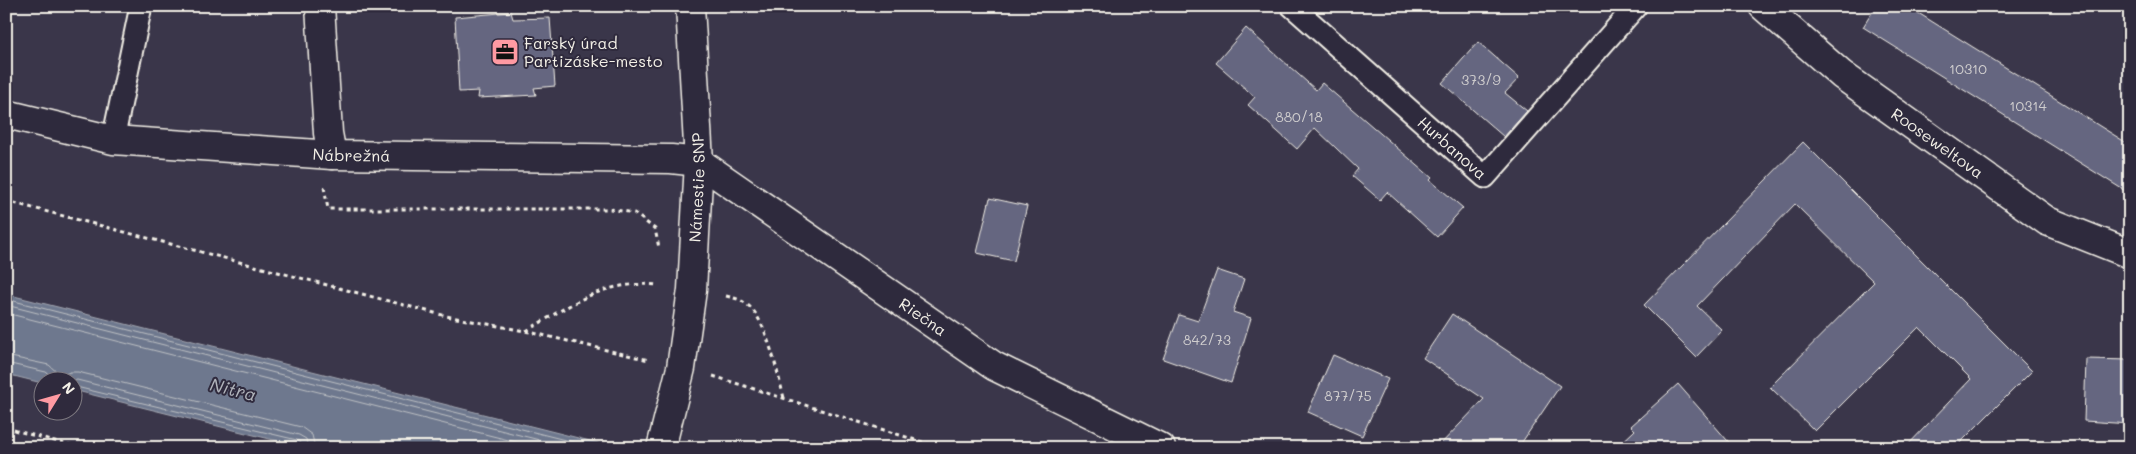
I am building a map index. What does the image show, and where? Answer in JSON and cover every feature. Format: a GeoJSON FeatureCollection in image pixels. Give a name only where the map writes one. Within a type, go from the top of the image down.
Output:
{"type":"FeatureCollection","features":[{"type":"Feature","properties":{"kind":"street"},"geometry":{"type":"LineString","coordinates":[[320,6],[328,133],[332,155]]}},
{"type":"Feature","properties":{"kind":"street","name":"Námestie SNP"},"geometry":{"type":"LineString","coordinates":[[661,448],[681,371],[692,290],[699,162],[690,6]]}},
{"type":"Feature","properties":{"kind":"street","name":"Rooseweltova"},"geometry":{"type":"LineString","coordinates":[[1763,6],[1842,75],[2047,221],[2130,254]]}},
{"type":"Feature","properties":{"kind":"street","name":"Nábrežná"},"geometry":{"type":"LineString","coordinates":[[6,114],[113,140],[332,155],[671,159],[699,162]]}},
{"type":"Feature","properties":{"kind":"street","name":"Riečna"},"geometry":{"type":"LineString","coordinates":[[699,162],[994,366],[1161,448]]}},
{"type":"Feature","properties":{"kind":"lane"},"geometry":{"type":"LineString","coordinates":[[113,140],[141,6]]}},
{"type":"Feature","properties":{"kind":"lane","name":"Hurbanova"},"geometry":{"type":"LineString","coordinates":[[1292,6],[1485,178],[1636,6]]}},
{"type":"Feature","properties":{"kind":"path"},"geometry":{"type":"LineString","coordinates":[[322,182],[328,209],[610,209],[634,213],[655,229],[661,257]]}},
{"type":"Feature","properties":{"kind":"path"},"geometry":{"type":"LineString","coordinates":[[6,201],[446,316],[525,331],[784,398],[941,448]]}},
{"type":"Feature","properties":{"kind":"path"},"geometry":{"type":"LineString","coordinates":[[525,331],[589,295],[611,287],[643,284],[666,285]]}},
{"type":"Feature","properties":{"kind":"path"},"geometry":{"type":"LineString","coordinates":[[721,295],[738,298],[751,307],[760,322],[784,398]]}},
{"type":"Feature","properties":{"kind":"path"},"geometry":{"type":"LineString","coordinates":[[6,428],[81,448]]}},
{"type":"Feature","properties":{"kind":"water","name":"Nitra"},"geometry":{"type":"Polygon","coordinates":[[[6,294],[617,448],[306,448],[82,392],[82,372],[32,372],[32,380],[6,374],[6,294]]]}},
{"type":"Feature","properties":{"kind":"building"},"geometry":{"type":"Polygon","coordinates":[[[1876,6],[1907,6],[2130,145],[2130,194],[1863,27],[1876,6]]]}},
{"type":"Feature","properties":{"kind":"building","name":"Farský úrad Partizáske-mesto"},"geometry":{"type":"Polygon","coordinates":[[[511,12],[513,19],[550,18],[555,86],[534,88],[536,95],[478,98],[479,91],[459,92],[455,17],[511,12]]]}},
{"type":"Feature","properties":{"kind":"building"},"geometry":{"type":"Polygon","coordinates":[[[1246,28],[1316,90],[1322,83],[1432,178],[1430,180],[1463,208],[1437,237],[1387,192],[1380,200],[1352,176],[1358,169],[1315,128],[1297,149],[1248,105],[1255,97],[1216,63],[1246,28]]]}},
{"type":"Feature","properties":{"kind":"building"},"geometry":{"type":"Polygon","coordinates":[[[1478,42],[1519,78],[1505,93],[1527,111],[1504,137],[1442,83],[1478,42]]]}},
{"type":"Feature","properties":{"kind":"building"},"geometry":{"type":"Polygon","coordinates":[[[1803,142],[2032,371],[1955,448],[1905,448],[1971,379],[1919,327],[1815,431],[1770,387],[1874,282],[1795,204],[1697,306],[1722,330],[1696,357],[1644,305],[1803,142]]]}},
{"type":"Feature","properties":{"kind":"building"},"geometry":{"type":"Polygon","coordinates":[[[990,198],[1027,206],[1014,261],[977,253],[990,198]]]}},
{"type":"Feature","properties":{"kind":"building"},"geometry":{"type":"Polygon","coordinates":[[[1217,270],[1244,279],[1233,312],[1251,318],[1231,383],[1163,359],[1179,315],[1198,321],[1217,270]]]}},
{"type":"Feature","properties":{"kind":"building"},"geometry":{"type":"Polygon","coordinates":[[[1452,314],[1560,386],[1518,448],[1437,448],[1484,399],[1423,358],[1452,314]]]}},
{"type":"Feature","properties":{"kind":"building"},"geometry":{"type":"Polygon","coordinates":[[[1333,355],[1388,379],[1362,436],[1308,412],[1333,355]]]}},
{"type":"Feature","properties":{"kind":"building"},"geometry":{"type":"Polygon","coordinates":[[[2086,359],[2130,360],[2130,424],[2084,421],[2086,359]]]}},
{"type":"Feature","properties":{"kind":"building"},"geometry":{"type":"Polygon","coordinates":[[[1678,384],[1734,448],[1616,448],[1635,430],[1631,426],[1678,384]]]}},
{"type":"Feature","properties":{"kind":"place","name":"Farský úrad Partizáske-mesto"},"geometry":{"type":"Point","coordinates":[505,52]}}]}
